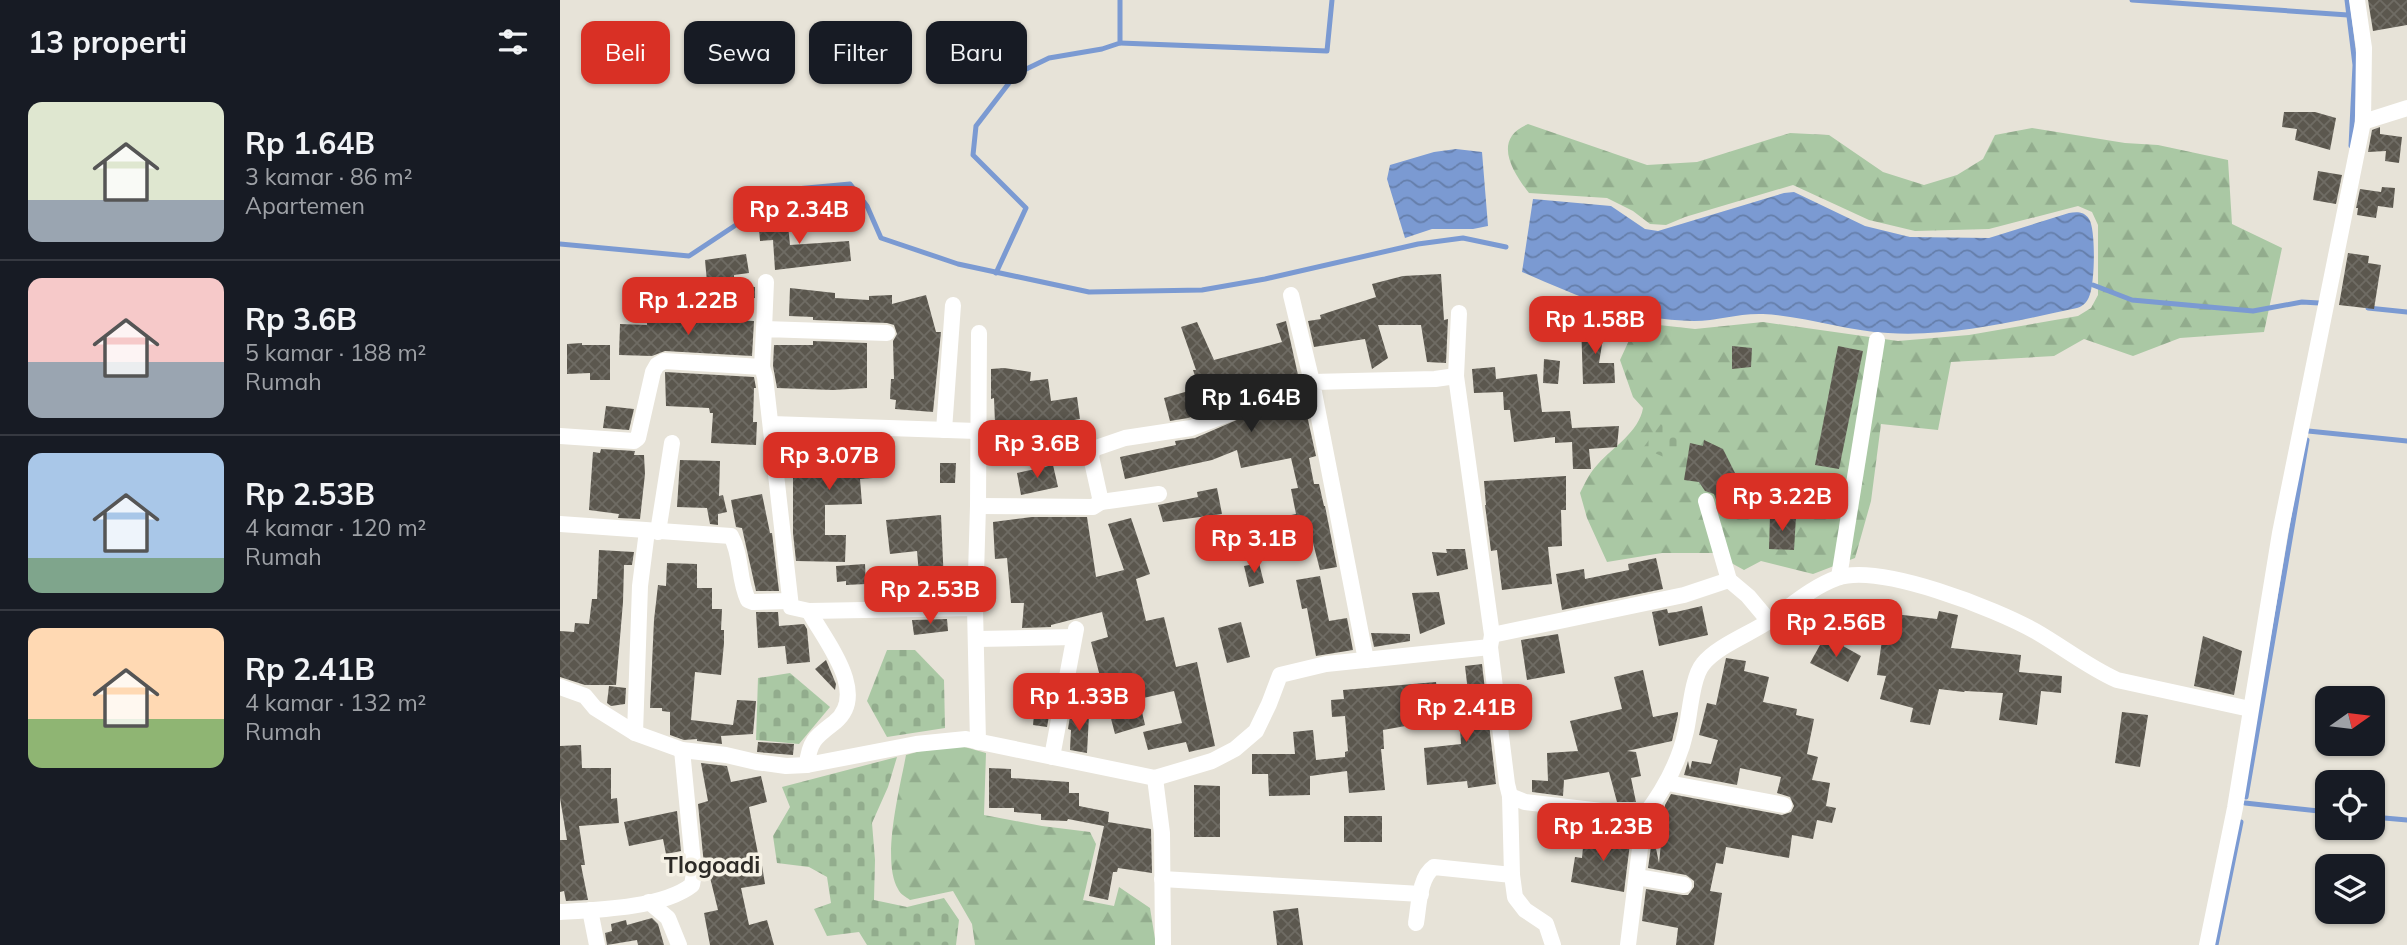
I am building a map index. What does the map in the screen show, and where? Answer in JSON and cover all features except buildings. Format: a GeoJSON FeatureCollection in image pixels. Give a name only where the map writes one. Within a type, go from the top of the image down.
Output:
{"type":"FeatureCollection","features":[{"type":"Feature","properties":{"kind":"street"},"geometry":{"type":"LineString","coordinates":[[2207,945],[2235,808],[2280,533],[2363,122],[2364,48],[2357,0]]}},
{"type":"Feature","properties":{"kind":"street"},"geometry":{"type":"LineString","coordinates":[[2363,122],[2407,108]]}},
{"type":"Feature","properties":{"kind":"street"},"geometry":{"type":"LineString","coordinates":[[766,282],[762,367],[771,424],[789,601],[794,609],[975,608]]}},
{"type":"Feature","properties":{"kind":"street"},"geometry":{"type":"LineString","coordinates":[[1291,295],[1312,382],[1366,660]]}},
{"type":"Feature","properties":{"kind":"street"},"geometry":{"type":"LineString","coordinates":[[944,430],[953,305]]}},
{"type":"Feature","properties":{"kind":"street"},"geometry":{"type":"LineString","coordinates":[[1459,313],[1456,376],[1510,796],[1515,897],[1525,910],[1546,924],[1553,945]]}},
{"type":"Feature","properties":{"kind":"street"},"geometry":{"type":"LineString","coordinates":[[764,329],[887,333]]}},
{"type":"Feature","properties":{"kind":"street"},"geometry":{"type":"LineString","coordinates":[[978,742],[975,608],[979,333]]}},
{"type":"Feature","properties":{"kind":"street"},"geometry":{"type":"LineString","coordinates":[[1839,578],[1877,340]]}},
{"type":"Feature","properties":{"kind":"street"},"geometry":{"type":"LineString","coordinates":[[560,436],[628,441],[638,439],[653,372],[664,361],[762,367]]}},
{"type":"Feature","properties":{"kind":"street"},"geometry":{"type":"LineString","coordinates":[[1312,382],[1435,379],[1456,376]]}},
{"type":"Feature","properties":{"kind":"street"},"geometry":{"type":"LineString","coordinates":[[1101,502],[1091,457],[1093,449],[1125,438],[1191,428],[1231,413]]}},
{"type":"Feature","properties":{"kind":"street"},"geometry":{"type":"LineString","coordinates":[[771,424],[977,431]]}},
{"type":"Feature","properties":{"kind":"street"},"geometry":{"type":"LineString","coordinates":[[635,733],[639,586],[672,443]]}},
{"type":"Feature","properties":{"kind":"street"},"geometry":{"type":"LineString","coordinates":[[978,506],[1093,507],[1101,502],[1159,494]]}},
{"type":"Feature","properties":{"kind":"street"},"geometry":{"type":"LineString","coordinates":[[1706,501],[1729,580],[1748,596],[1769,621]]}},
{"type":"Feature","properties":{"kind":"street"},"geometry":{"type":"LineString","coordinates":[[560,524],[731,536],[748,600],[789,601]]}},
{"type":"Feature","properties":{"kind":"street"},"geometry":{"type":"LineString","coordinates":[[1628,945],[1644,816],[1668,783],[1685,734],[1701,666],[1711,655],[1769,621],[1804,596],[1839,578],[1890,578],[1955,595],[2034,631],[2099,673],[2117,680],[2250,709]]}},
{"type":"Feature","properties":{"kind":"street"},"geometry":{"type":"LineString","coordinates":[[560,687],[585,696],[595,708],[635,733],[682,750],[726,755],[756,762],[786,766],[807,765],[916,744],[966,739],[1156,778],[1212,761],[1235,749],[1255,731],[1279,676],[1326,664],[1491,641],[1684,595],[1729,580]]}},
{"type":"Feature","properties":{"kind":"street"},"geometry":{"type":"LineString","coordinates":[[807,765],[814,738],[837,720],[849,698],[844,673],[809,611]]}},
{"type":"Feature","properties":{"kind":"street"},"geometry":{"type":"LineString","coordinates":[[977,639],[1075,633],[1052,757]]}},
{"type":"Feature","properties":{"kind":"street"},"geometry":{"type":"LineString","coordinates":[[1060,707],[1097,702]]}},
{"type":"Feature","properties":{"kind":"street"},"geometry":{"type":"LineString","coordinates":[[560,912],[649,902],[683,893],[692,885],[694,873],[682,750]]}},
{"type":"Feature","properties":{"kind":"street"},"geometry":{"type":"LineString","coordinates":[[1156,778],[1162,833],[1163,945]]}},
{"type":"Feature","properties":{"kind":"street"},"geometry":{"type":"LineString","coordinates":[[1668,783],[1784,805]]}},
{"type":"Feature","properties":{"kind":"street"},"geometry":{"type":"LineString","coordinates":[[1510,796],[1525,802],[1644,816]]}},
{"type":"Feature","properties":{"kind":"street"},"geometry":{"type":"LineString","coordinates":[[1416,923],[1425,878],[1434,867],[1512,875]]}},
{"type":"Feature","properties":{"kind":"street"},"geometry":{"type":"LineString","coordinates":[[1637,877],[1684,885]]}},
{"type":"Feature","properties":{"kind":"street"},"geometry":{"type":"LineString","coordinates":[[1163,879],[1421,894]]}},
{"type":"Feature","properties":{"kind":"street"},"geometry":{"type":"LineString","coordinates":[[649,902],[668,918],[680,945]]}},
{"type":"Feature","properties":{"kind":"street"},"geometry":{"type":"LineString","coordinates":[[590,910],[597,945]]}},
{"type":"Feature","properties":{"kind":"green space"},"geometry":{"type":"Polygon","coordinates":[[[1528,124],[1647,165],[1697,162],[1790,133],[1829,135],[1883,172],[1924,185],[1957,175],[1983,159],[1995,135],[2032,128],[2125,143],[2158,145],[2228,160],[2232,224],[2282,248],[2264,332],[2180,338],[2133,356],[2084,339],[2054,356],[1951,362],[1938,430],[1881,424],[1871,501],[1855,558],[1813,574],[1761,561],[1744,570],[1713,553],[1662,553],[1607,562],[1587,518],[1580,493],[1595,467],[1631,432],[1641,417],[1643,408],[1633,397],[1620,360],[1631,336],[1650,324],[1695,329],[1763,322],[1898,341],[1969,335],[2078,316],[2091,308],[2098,295],[2098,225],[2092,212],[2078,206],[1989,229],[1915,231],[1869,220],[1793,185],[1666,225],[1650,224],[1633,211],[1607,198],[1529,193],[1512,165],[1508,147],[1517,130],[1528,124]]]}},
{"type":"Feature","properties":{"kind":"green space"},"geometry":{"type":"Polygon","coordinates":[[[1661,424],[1679,438],[1673,461],[1643,448],[1661,424]]]}},
{"type":"Feature","properties":{"kind":"green space"},"geometry":{"type":"Polygon","coordinates":[[[887,650],[915,650],[944,680],[945,728],[887,737],[867,701],[887,650]]]}},
{"type":"Feature","properties":{"kind":"green space"},"geometry":{"type":"Polygon","coordinates":[[[790,673],[830,707],[799,744],[756,740],[758,678],[790,673]]]}},
{"type":"Feature","properties":{"kind":"green space"},"geometry":{"type":"Polygon","coordinates":[[[961,746],[986,753],[984,815],[1090,832],[1096,844],[1083,900],[1114,906],[1119,887],[1150,908],[1156,945],[975,945],[972,924],[953,891],[910,900],[900,892],[893,876],[891,843],[906,755],[928,749],[961,746]]]}},
{"type":"Feature","properties":{"kind":"green space"},"geometry":{"type":"Polygon","coordinates":[[[897,757],[888,787],[872,823],[874,900],[907,907],[944,898],[959,920],[956,945],[867,945],[859,932],[827,936],[814,909],[831,903],[827,877],[809,867],[777,863],[773,836],[790,807],[782,787],[897,757]]]}},
{"type":"Feature","properties":{"kind":"water"},"geometry":{"type":"Polygon","coordinates":[[[1456,149],[1482,152],[1488,226],[1473,229],[1432,229],[1405,238],[1387,179],[1390,165],[1434,152],[1456,149]]]}},
{"type":"Feature","properties":{"kind":"water"},"geometry":{"type":"Polygon","coordinates":[[[1794,192],[1865,226],[1910,237],[1989,238],[2069,213],[2082,213],[2089,219],[2094,245],[2089,297],[2085,304],[2077,308],[2007,323],[1936,333],[1888,333],[1763,314],[1694,321],[1648,317],[1605,306],[1522,272],[1533,199],[1611,206],[1645,229],[1658,231],[1794,192]]]}},
{"type":"Feature","properties":{"kind":"waterway"},"geometry":{"type":"LineString","coordinates":[[996,273],[1026,208],[973,155],[976,126],[1016,74],[1049,58],[1102,49],[1120,43],[1120,0]]}},
{"type":"Feature","properties":{"kind":"waterway"},"geometry":{"type":"LineString","coordinates":[[1120,43],[1327,51],[1332,0]]}},
{"type":"Feature","properties":{"kind":"waterway"},"geometry":{"type":"LineString","coordinates":[[2132,0],[2348,15]]}},
{"type":"Feature","properties":{"kind":"waterway"},"geometry":{"type":"LineString","coordinates":[[2347,0],[2355,65],[2351,146]]}},
{"type":"Feature","properties":{"kind":"waterway"},"geometry":{"type":"LineString","coordinates":[[560,244],[689,256],[796,189],[850,184],[867,206],[881,238],[958,264],[1089,292],[1202,290],[1265,279],[1418,244],[1463,238],[1506,247]]}},
{"type":"Feature","properties":{"kind":"waterway"},"geometry":{"type":"LineString","coordinates":[[2093,285],[2132,300],[2253,311],[2302,302],[2319,303]]}},
{"type":"Feature","properties":{"kind":"waterway"},"geometry":{"type":"LineString","coordinates":[[2368,308],[2407,312]]}},
{"type":"Feature","properties":{"kind":"waterway"},"geometry":{"type":"LineString","coordinates":[[2308,431],[2407,441]]}},
{"type":"Feature","properties":{"kind":"waterway"},"geometry":{"type":"LineString","coordinates":[[2246,797],[2307,440]]}},
{"type":"Feature","properties":{"kind":"waterway"},"geometry":{"type":"LineString","coordinates":[[2245,803],[2315,811]]}},
{"type":"Feature","properties":{"kind":"waterway"},"geometry":{"type":"LineString","coordinates":[[2385,818],[2407,820]]}},
{"type":"Feature","properties":{"kind":"waterway"},"geometry":{"type":"LineString","coordinates":[[2216,945],[2241,822]]}},
{"type":"Feature","properties":{"kind":"district","name":"Tlogoadi"},"geometry":{"type":"Point","coordinates":[712,864]}}]}
